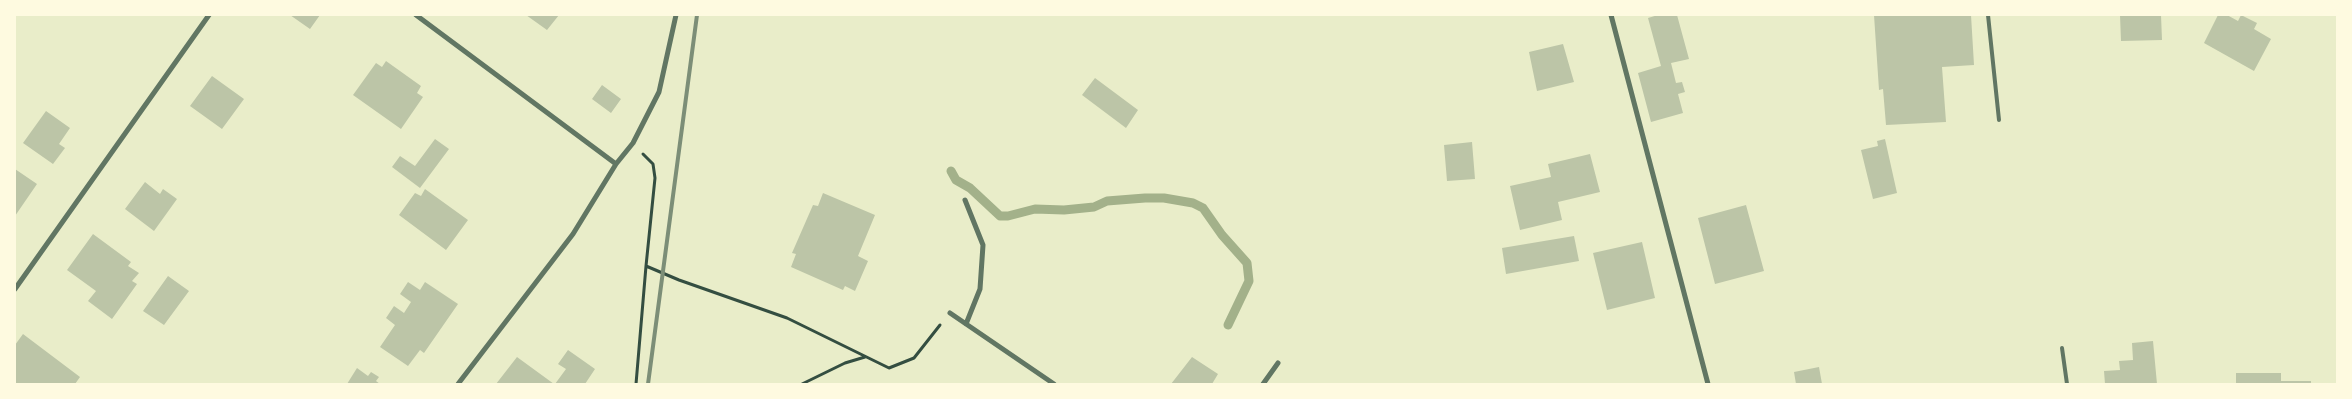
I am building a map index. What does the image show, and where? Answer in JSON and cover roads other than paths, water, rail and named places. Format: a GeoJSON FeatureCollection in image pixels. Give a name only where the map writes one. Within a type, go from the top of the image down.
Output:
{"type":"FeatureCollection","features":[{"type":"Feature","properties":{"kind":"street"},"geometry":{"type":"LineString","coordinates":[[15,289],[210,15]]}},
{"type":"Feature","properties":{"kind":"street"},"geometry":{"type":"LineString","coordinates":[[416,15],[616,164]]}},
{"type":"Feature","properties":{"kind":"street"},"geometry":{"type":"LineString","coordinates":[[458,384],[573,234],[616,164],[633,143],[660,92],[676,15]]}},
{"type":"Feature","properties":{"kind":"street"},"geometry":{"type":"LineString","coordinates":[[1611,15],[1708,384]]}},
{"type":"Feature","properties":{"kind":"street"},"geometry":{"type":"LineString","coordinates":[[965,200],[983,245],[980,289],[966,324]]}},
{"type":"Feature","properties":{"kind":"street"},"geometry":{"type":"LineString","coordinates":[[950,314],[1054,384]]}},
{"type":"Feature","properties":{"kind":"street"},"geometry":{"type":"LineString","coordinates":[[1264,384],[1278,363]]}},
{"type":"Feature","properties":{"kind":"lane"},"geometry":{"type":"LineString","coordinates":[[1988,15],[1999,120]]}},
{"type":"Feature","properties":{"kind":"lane"},"geometry":{"type":"LineString","coordinates":[[2062,348],[2067,384]]}},
{"type":"Feature","properties":{"kind":"waterway"},"geometry":{"type":"LineString","coordinates":[[951,171],[956,180],[970,188],[1000,216],[1008,216],[1035,209],[1064,210],[1094,207],[1107,201],[1145,198],[1164,198],[1193,203],[1203,208],[1222,235],[1247,263],[1249,281],[1228,325]]}},
{"type":"Feature","properties":{"kind":"railway"},"geometry":{"type":"LineString","coordinates":[[648,384],[697,15]]}}]}
